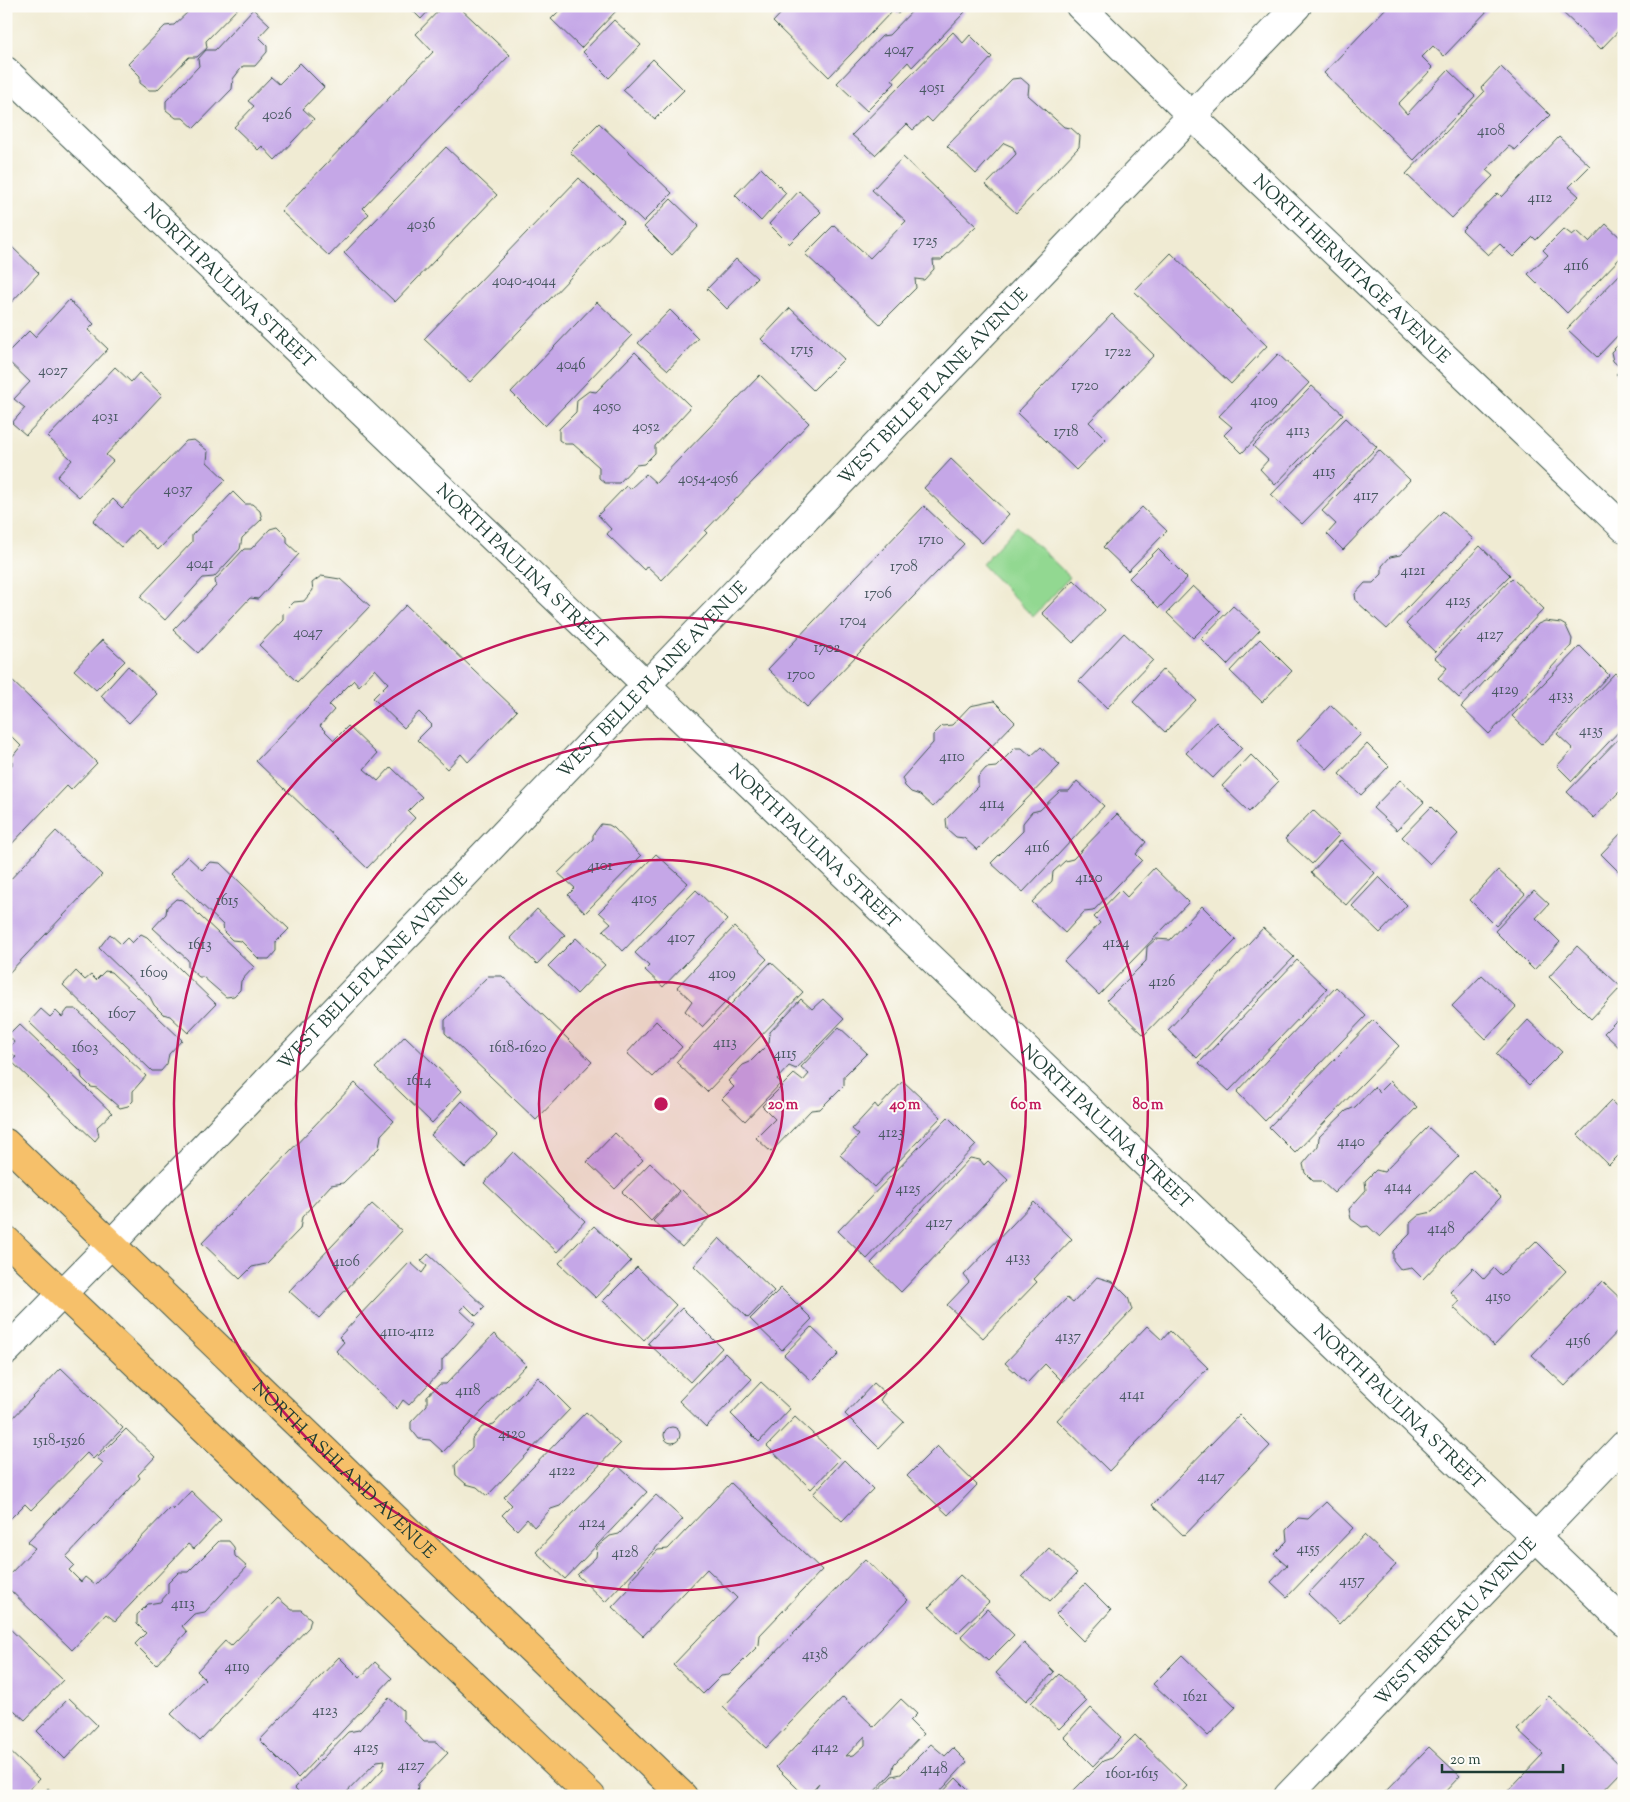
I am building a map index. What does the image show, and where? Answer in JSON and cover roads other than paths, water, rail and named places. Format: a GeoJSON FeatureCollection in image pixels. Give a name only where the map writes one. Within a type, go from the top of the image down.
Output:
{"type":"FeatureCollection","features":[{"type":"Feature","properties":{"kind":"main road","name":"NORTH ASHLAND AVENUE"},"geometry":{"type":"LineString","coordinates":[[6,1143],[683,1796]]}},
{"type":"Feature","properties":{"kind":"main road"},"geometry":{"type":"LineString","coordinates":[[6,1240],[591,1796]]}},
{"type":"Feature","properties":{"kind":"street","name":"NORTH HERMITAGE AVENUE"},"geometry":{"type":"LineString","coordinates":[[1080,6],[1192,116],[1624,528]]}},
{"type":"Feature","properties":{"kind":"street","name":"WEST BELLE PLAINE AVENUE"},"geometry":{"type":"LineString","coordinates":[[6,1351],[1297,6]]}},
{"type":"Feature","properties":{"kind":"street","name":"NORTH PAULINA STREET"},"geometry":{"type":"LineString","coordinates":[[6,71],[1624,1622]]}},
{"type":"Feature","properties":{"kind":"street","name":"WEST BERTEAU AVENUE"},"geometry":{"type":"LineString","coordinates":[[1288,1796],[1624,1446]]}}]}
